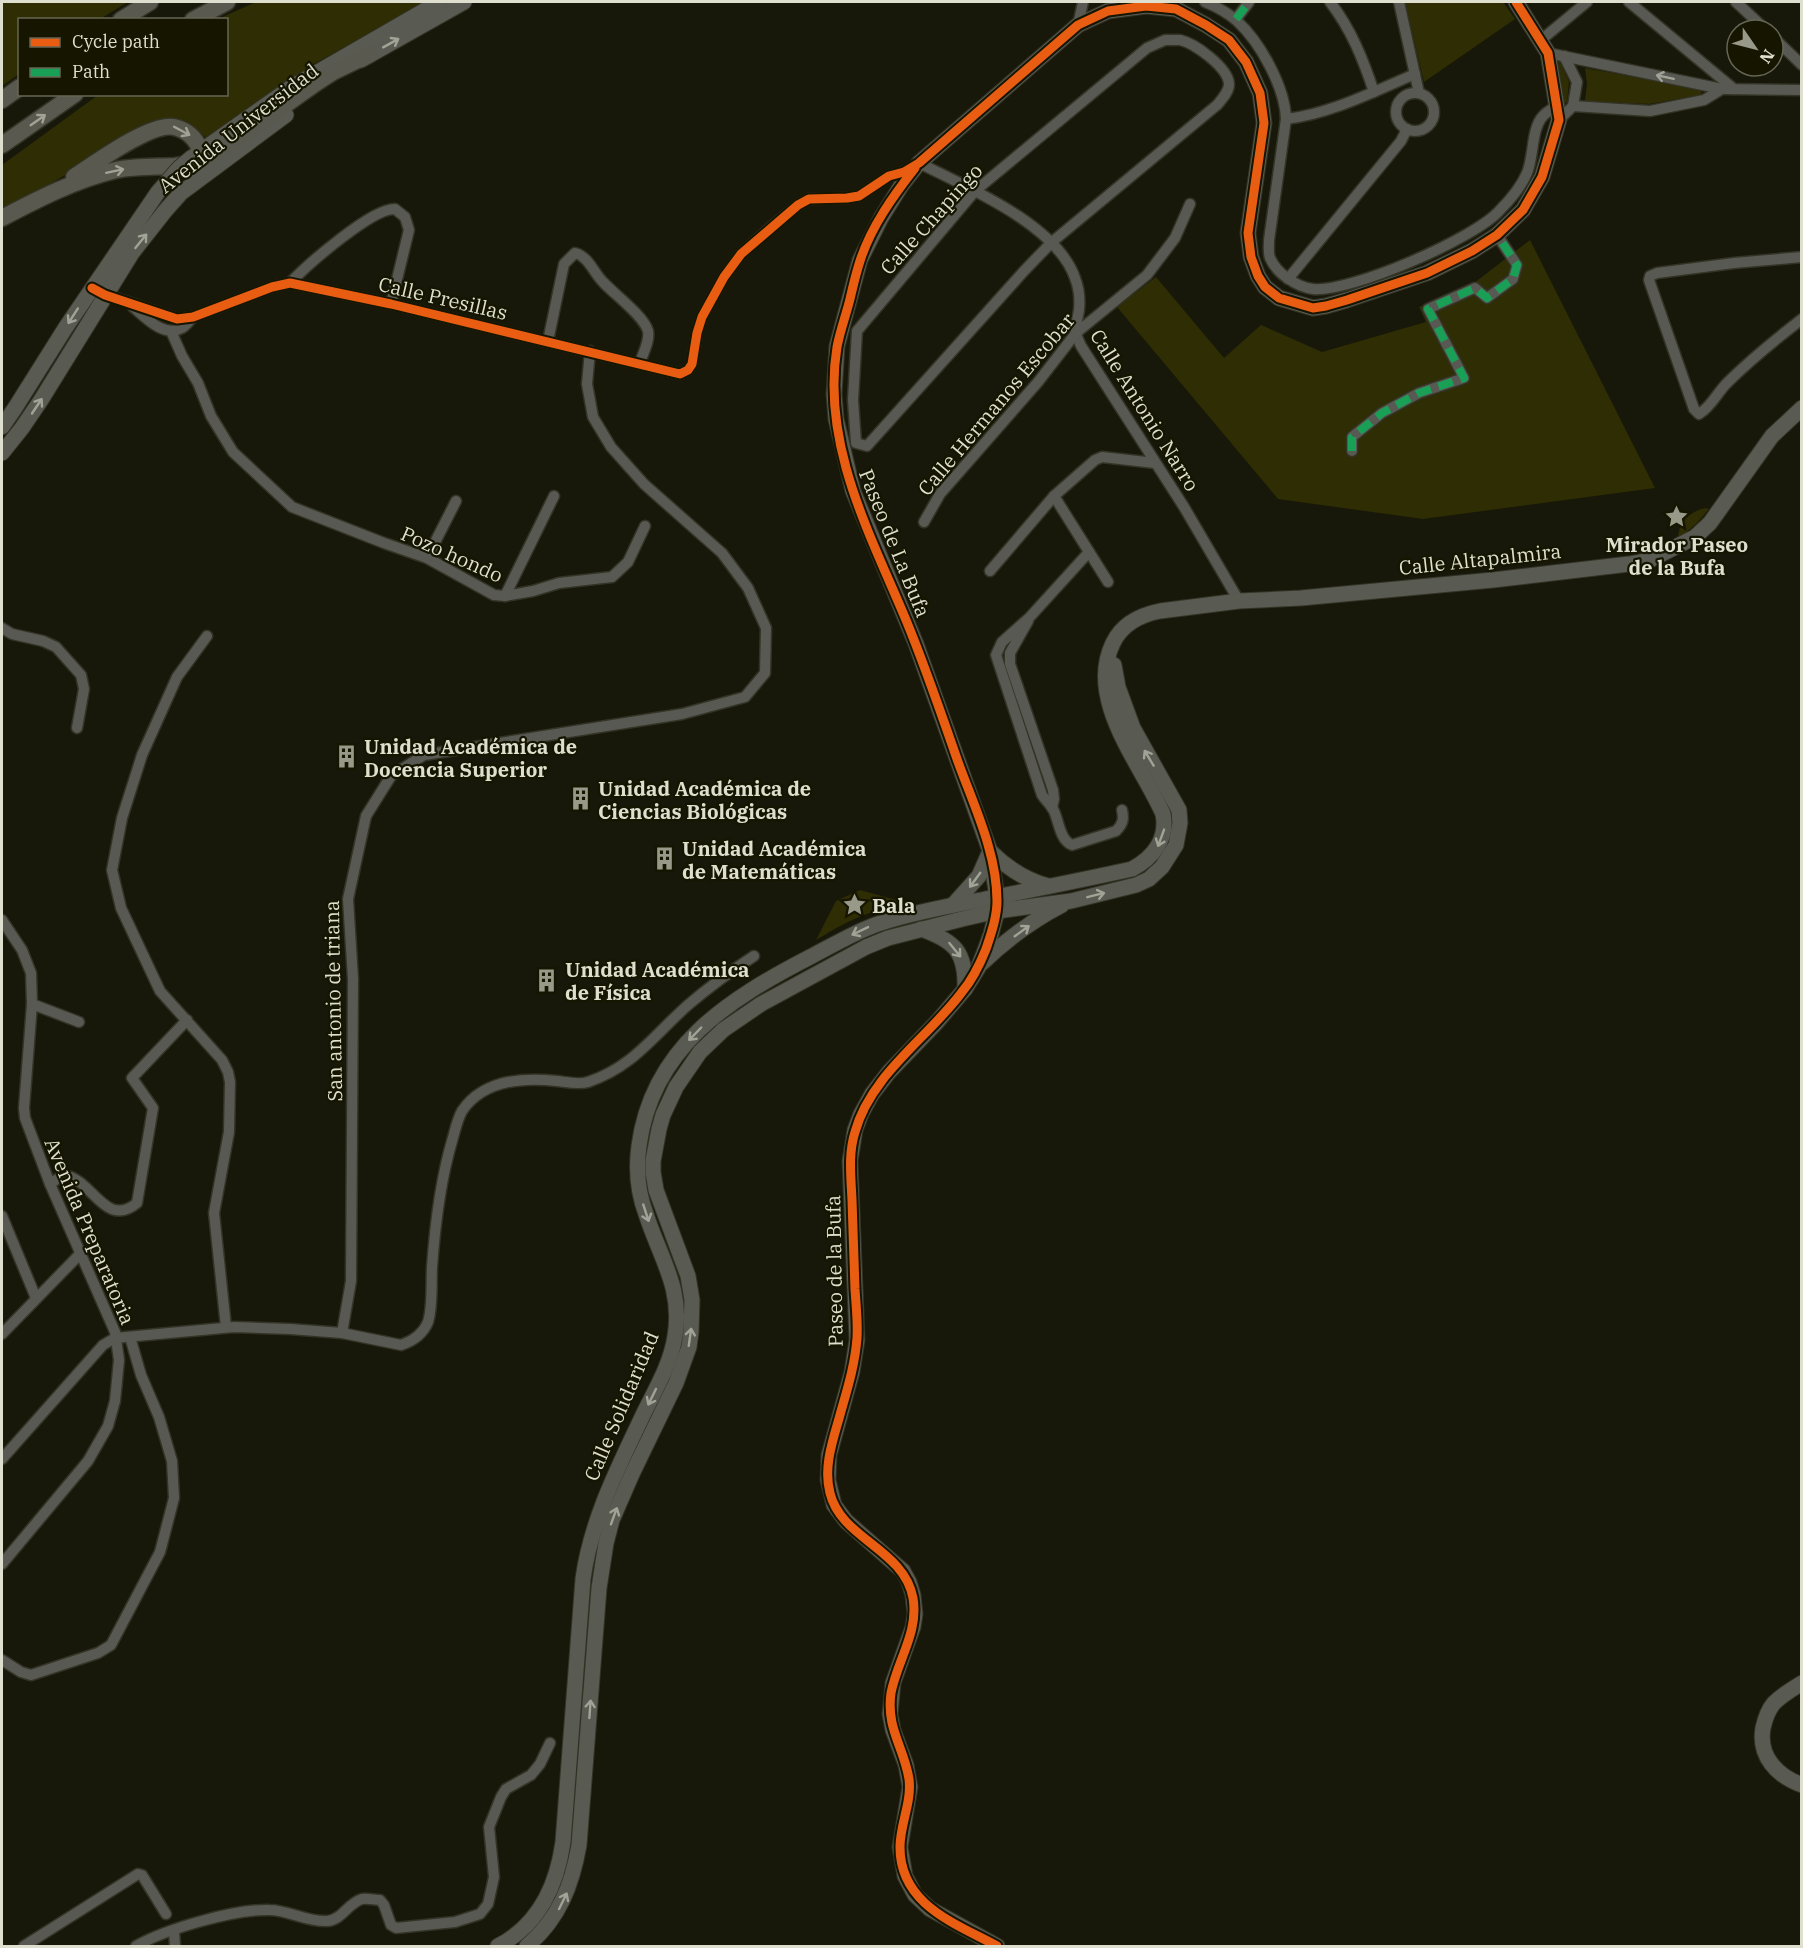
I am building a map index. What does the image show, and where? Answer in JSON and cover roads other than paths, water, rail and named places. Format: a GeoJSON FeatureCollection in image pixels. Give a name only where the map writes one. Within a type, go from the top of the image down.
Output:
{"type":"FeatureCollection","features":[{"type":"Feature","properties":{"kind":"main road"},"geometry":{"type":"LineString","coordinates":[[125,18],[150,2]]}},
{"type":"Feature","properties":{"kind":"main road"},"geometry":{"type":"LineString","coordinates":[[197,18],[227,2]]}},
{"type":"Feature","properties":{"kind":"main road","name":"Avenida Universidad"},"geometry":{"type":"LineString","coordinates":[[2,453],[41,400],[98,291],[158,192],[179,168],[290,88],[439,2]]}},
{"type":"Feature","properties":{"kind":"main road","name":"Avenida Universidad"},"geometry":{"type":"LineString","coordinates":[[2,427],[98,291],[182,194],[272,124],[370,54],[464,2]]}},
{"type":"Feature","properties":{"kind":"main road"},"geometry":{"type":"LineString","coordinates":[[1516,2],[1544,47],[1558,112]]}},
{"type":"Feature","properties":{"kind":"main road","name":"Paseo de La Bufa"},"geometry":{"type":"LineString","coordinates":[[994,872],[990,851],[916,644],[853,491],[836,419],[834,394],[837,346],[860,260],[880,218],[901,186],[919,163],[1078,25],[1108,11],[1146,6],[1176,9],[1228,40],[1246,62],[1260,93],[1264,123],[1248,233],[1251,257],[1265,287],[1279,298],[1313,308],[1384,289],[1426,273],[1497,236],[1523,210],[1536,189],[1549,158],[1558,112]]}},
{"type":"Feature","properties":{"kind":"main road"},"geometry":{"type":"LineString","coordinates":[[40,198],[90,177],[118,170],[177,165],[212,156],[315,83],[370,54]]}},
{"type":"Feature","properties":{"kind":"main road"},"geometry":{"type":"LineString","coordinates":[[2,100],[18,88]]}},
{"type":"Feature","properties":{"kind":"main road"},"geometry":{"type":"LineString","coordinates":[[2,145],[72,96]]}},
{"type":"Feature","properties":{"kind":"main road"},"geometry":{"type":"LineString","coordinates":[[2,218],[40,198],[124,145],[162,127],[173,126],[184,131],[196,141],[202,151]]}},
{"type":"Feature","properties":{"kind":"main road","name":"Calle Altapalmira"},"geometry":{"type":"LineString","coordinates":[[1111,647],[1115,638],[1128,624],[1148,613],[1239,601],[1301,598],[1493,580],[1650,560],[1695,537],[1710,523],[1772,436],[1802,408]]}},
{"type":"Feature","properties":{"kind":"main road"},"geometry":{"type":"LineString","coordinates":[[997,904],[1048,886],[1132,869],[1150,857],[1162,838],[1165,824],[1163,814],[1124,741],[1109,702],[1106,671],[1111,647]]}},
{"type":"Feature","properties":{"kind":"main road"},"geometry":{"type":"LineString","coordinates":[[997,904],[1071,901],[1136,885],[1149,879],[1162,867],[1176,845],[1180,817],[1177,804],[1139,740],[1123,705],[1111,647]]}},
{"type":"Feature","properties":{"kind":"main road"},"geometry":{"type":"LineString","coordinates":[[953,905],[979,876],[990,851],[1017,873],[1033,882],[1048,886]]}},
{"type":"Feature","properties":{"kind":"main road","name":"Paseo de la Bufa"},"geometry":{"type":"LineString","coordinates":[[994,872],[997,904],[991,934],[978,968],[965,989],[937,1022],[889,1072],[861,1114],[855,1130],[850,1161],[857,1340],[852,1372],[829,1455],[828,1480],[829,1492],[834,1505],[846,1521],[903,1571],[909,1582],[914,1603],[913,1627],[893,1683],[890,1714],[893,1730],[906,1765],[910,1787],[900,1847],[905,1876],[915,1895],[930,1909],[997,1947]]}},
{"type":"Feature","properties":{"kind":"main road"},"geometry":{"type":"LineString","coordinates":[[978,968],[995,951],[1047,913],[1071,901]]}},
{"type":"Feature","properties":{"kind":"main road","name":"Calle Solidaridad"},"geometry":{"type":"LineString","coordinates":[[498,1947],[531,1921],[549,1895],[559,1869],[583,1579],[590,1540],[611,1482],[658,1385],[675,1339],[678,1311],[674,1287],[670,1271],[645,1213],[640,1193],[638,1164],[643,1127],[658,1085],[683,1045],[713,1016],[750,991],[865,928],[887,920],[953,905],[997,904]]}},
{"type":"Feature","properties":{"kind":"main road","name":"Calle Solidaridad"},"geometry":{"type":"LineString","coordinates":[[527,1947],[545,1928],[563,1902],[577,1860],[599,1588],[612,1520],[676,1383],[689,1347],[693,1311],[691,1294],[687,1276],[656,1190],[653,1172],[655,1146],[663,1115],[676,1087],[700,1052],[723,1030],[761,1004],[848,956],[888,938],[997,904]]}},
{"type":"Feature","properties":{"kind":"main road"},"geometry":{"type":"LineString","coordinates":[[921,929],[940,936],[961,956],[965,972],[965,989]]}},
{"type":"Feature","properties":{"kind":"main road"},"geometry":{"type":"LineString","coordinates":[[1802,1683],[1786,1693],[1770,1708],[1762,1734],[1765,1755],[1770,1763],[1781,1775],[1802,1785]]}},
{"type":"Feature","properties":{"kind":"street"},"geometry":{"type":"LineString","coordinates":[[1078,25],[1083,2]]}},
{"type":"Feature","properties":{"kind":"street"},"geometry":{"type":"LineString","coordinates":[[1204,2],[1236,19],[1263,53],[1278,83],[1286,109],[1286,119],[1269,240],[1269,256],[1279,272],[1288,279],[1319,290],[1353,283],[1409,263],[1474,232],[1496,216],[1527,173],[1537,125],[1543,116],[1573,106],[1650,111],[1704,100],[1722,89]]}},
{"type":"Feature","properties":{"kind":"street"},"geometry":{"type":"LineString","coordinates":[[1236,19],[1249,2]]}},
{"type":"Feature","properties":{"kind":"street"},"geometry":{"type":"LineString","coordinates":[[1330,2],[1342,17],[1361,52],[1374,92]]}},
{"type":"Feature","properties":{"kind":"street"},"geometry":{"type":"LineString","coordinates":[[1399,2],[1419,93]]}},
{"type":"Feature","properties":{"kind":"street"},"geometry":{"type":"LineString","coordinates":[[1587,2],[1544,47],[1564,56],[1722,89],[1802,90]]}},
{"type":"Feature","properties":{"kind":"street"},"geometry":{"type":"LineString","coordinates":[[1629,2],[1734,89]]}},
{"type":"Feature","properties":{"kind":"street"},"geometry":{"type":"LineString","coordinates":[[1736,2],[1753,18]]}},
{"type":"Feature","properties":{"kind":"street","name":"Calle Chapingo"},"geometry":{"type":"LineString","coordinates":[[1165,40],[1181,40],[1199,48],[1224,71],[1229,83],[1217,105],[1052,242],[1024,270],[867,447],[856,443],[853,400],[857,331],[975,191],[1146,48],[1165,40]]}},
{"type":"Feature","properties":{"kind":"street"},"geometry":{"type":"LineString","coordinates":[[1785,49],[1802,65]]}},
{"type":"Feature","properties":{"kind":"street"},"geometry":{"type":"LineString","coordinates":[[1564,56],[1577,82],[1573,106]]}},
{"type":"Feature","properties":{"kind":"street"},"geometry":{"type":"LineString","coordinates":[[1286,119],[1305,117],[1374,92],[1415,74]]}},
{"type":"Feature","properties":{"kind":"street"},"geometry":{"type":"LineString","coordinates":[[1419,93],[1430,101],[1434,112],[1432,118],[1425,128],[1407,129],[1398,120],[1396,108],[1403,97],[1419,93]]}},
{"type":"Feature","properties":{"kind":"street"},"geometry":{"type":"LineString","coordinates":[[1288,279],[1401,141],[1407,129]]}},
{"type":"Feature","properties":{"kind":"street","name":"Calle Antonio Narro"},"geometry":{"type":"LineString","coordinates":[[919,163],[975,191],[1028,224],[1052,242],[1070,266],[1076,279],[1079,308],[1076,333],[1081,346],[1239,601]]}},
{"type":"Feature","properties":{"kind":"street","name":"Calle Presillas"},"geometry":{"type":"LineString","coordinates":[[193,317],[272,287],[290,283],[391,304],[680,374],[688,370],[692,364],[702,317],[724,277],[741,254],[768,230],[798,205],[809,199],[860,196],[889,176],[904,172],[919,163]]}},
{"type":"Feature","properties":{"kind":"street","name":"Calle Hermanos Escobar"},"geometry":{"type":"LineString","coordinates":[[924,522],[940,494],[1038,382],[1076,333],[1147,275],[1175,238],[1190,204]]}},
{"type":"Feature","properties":{"kind":"street"},"geometry":{"type":"LineString","coordinates":[[290,283],[309,263],[349,234],[380,213],[395,209],[405,217],[409,230],[391,304]]}},
{"type":"Feature","properties":{"kind":"street"},"geometry":{"type":"LineString","coordinates":[[1352,451],[1352,437],[1382,413],[1419,393],[1464,378],[1428,309],[1475,288],[1487,298],[1513,279],[1517,265],[1497,236]]}},
{"type":"Feature","properties":{"kind":"street"},"geometry":{"type":"LineString","coordinates":[[548,341],[564,264],[575,253],[582,254],[601,280],[642,320],[647,329],[648,339],[640,363]]}},
{"type":"Feature","properties":{"kind":"street"},"geometry":{"type":"LineString","coordinates":[[1802,257],[1657,273],[1650,276],[1649,280],[1695,409],[1699,414],[1751,360],[1802,319]]}},
{"type":"Feature","properties":{"kind":"street"},"geometry":{"type":"LineString","coordinates":[[98,291],[177,319],[193,317]]}},
{"type":"Feature","properties":{"kind":"street"},"geometry":{"type":"LineString","coordinates":[[128,303],[150,321],[171,331],[182,328],[193,317]]}},
{"type":"Feature","properties":{"kind":"street","name":"Pozo hondo"},"geometry":{"type":"LineString","coordinates":[[171,331],[198,383],[211,416],[233,452],[292,507],[427,558],[494,595],[505,596],[559,583],[612,577],[628,562],[645,526]]}},
{"type":"Feature","properties":{"kind":"street","name":"San antonio de triana"},"geometry":{"type":"LineString","coordinates":[[342,1333],[351,1281],[353,979],[348,899],[366,816],[391,776],[424,755],[682,714],[745,697],[765,673],[766,628],[748,588],[722,553],[644,484],[611,447],[593,417],[586,384],[590,351]]}},
{"type":"Feature","properties":{"kind":"street"},"geometry":{"type":"LineString","coordinates":[[990,571],[1054,496],[1095,460],[1102,457],[1155,463]]}},
{"type":"Feature","properties":{"kind":"street"},"geometry":{"type":"LineString","coordinates":[[505,596],[554,496]]}},
{"type":"Feature","properties":{"kind":"street"},"geometry":{"type":"LineString","coordinates":[[1054,496],[1108,582]]}},
{"type":"Feature","properties":{"kind":"street"},"geometry":{"type":"LineString","coordinates":[[427,558],[456,501]]}},
{"type":"Feature","properties":{"kind":"street"},"geometry":{"type":"LineString","coordinates":[[1089,552],[1029,618],[1010,653],[1010,664],[1053,790],[1053,808],[1064,839],[1072,845],[1116,831],[1124,818],[1122,810]]}},
{"type":"Feature","properties":{"kind":"street"},"geometry":{"type":"LineString","coordinates":[[2,628],[12,634],[43,641],[56,647],[81,675],[84,689],[77,728]]}},
{"type":"Feature","properties":{"kind":"street"},"geometry":{"type":"LineString","coordinates":[[207,636],[177,677],[141,755],[122,818],[112,870],[121,908],[160,991],[222,1060],[228,1072],[230,1082],[229,1132],[214,1213],[226,1328]]}},
{"type":"Feature","properties":{"kind":"street","name":"Avenida Preparatoria"},"geometry":{"type":"LineString","coordinates":[[2,920],[22,950],[31,974],[32,1004],[25,1118],[50,1184],[116,1332],[119,1360],[115,1401],[108,1426],[88,1461],[2,1564]]}},
{"type":"Feature","properties":{"kind":"street"},"geometry":{"type":"LineString","coordinates":[[2,1459],[103,1345],[115,1338],[226,1328],[290,1329],[342,1333],[401,1345],[410,1342],[417,1337],[428,1322],[434,1238],[443,1173],[461,1113],[469,1102],[501,1082],[548,1080],[585,1084],[612,1074],[635,1057],[687,1006],[726,974],[754,956]]}},
{"type":"Feature","properties":{"kind":"street"},"geometry":{"type":"LineString","coordinates":[[32,1004],[79,1022]]}},
{"type":"Feature","properties":{"kind":"street"},"geometry":{"type":"LineString","coordinates":[[50,1184],[63,1175],[74,1178],[107,1207],[116,1211],[130,1208],[137,1203],[153,1108],[132,1078],[187,1020]]}},
{"type":"Feature","properties":{"kind":"street"},"geometry":{"type":"LineString","coordinates":[[2,1216],[36,1298]]}},
{"type":"Feature","properties":{"kind":"street"},"geometry":{"type":"LineString","coordinates":[[2,1334],[80,1254]]}},
{"type":"Feature","properties":{"kind":"street","name":"Avenida Preparatoria"},"geometry":{"type":"LineString","coordinates":[[2,1660],[31,1676],[98,1653],[111,1645],[160,1552],[174,1498],[172,1461],[159,1417],[141,1375],[130,1337]]}},
{"type":"Feature","properties":{"kind":"street"},"geometry":{"type":"LineString","coordinates":[[136,1947],[174,1930],[229,1915],[269,1910],[307,1920],[329,1921],[363,1899],[380,1900],[391,1925],[396,1928],[455,1922],[480,1914],[488,1904],[494,1877],[489,1827],[501,1797],[506,1789],[531,1775],[540,1764],[550,1743]]}},
{"type":"Feature","properties":{"kind":"street"},"geometry":{"type":"LineString","coordinates":[[24,1947],[138,1874],[142,1875],[166,1914]]}},
{"type":"Feature","properties":{"kind":"street"},"geometry":{"type":"LineString","coordinates":[[174,1930],[176,1947]]}},
{"type":"Feature","properties":{"kind":"place","name":"Mirador Paseo de la Bufa"},"geometry":{"type":"Point","coordinates":[1677,516]}},
{"type":"Feature","properties":{"kind":"place","name":"Unidad Académica de Docencia Superior"},"geometry":{"type":"Point","coordinates":[346,757]}},
{"type":"Feature","properties":{"kind":"place","name":"Unidad Académica de Ciencias Biológicas"},"geometry":{"type":"Point","coordinates":[580,799]}},
{"type":"Feature","properties":{"kind":"place","name":"Unidad Académica de Matemáticas"},"geometry":{"type":"Point","coordinates":[664,859]}},
{"type":"Feature","properties":{"kind":"place","name":"Bala"},"geometry":{"type":"Point","coordinates":[854,905]}},
{"type":"Feature","properties":{"kind":"place","name":"Unidad Académica de Física"},"geometry":{"type":"Point","coordinates":[547,980]}}]}
